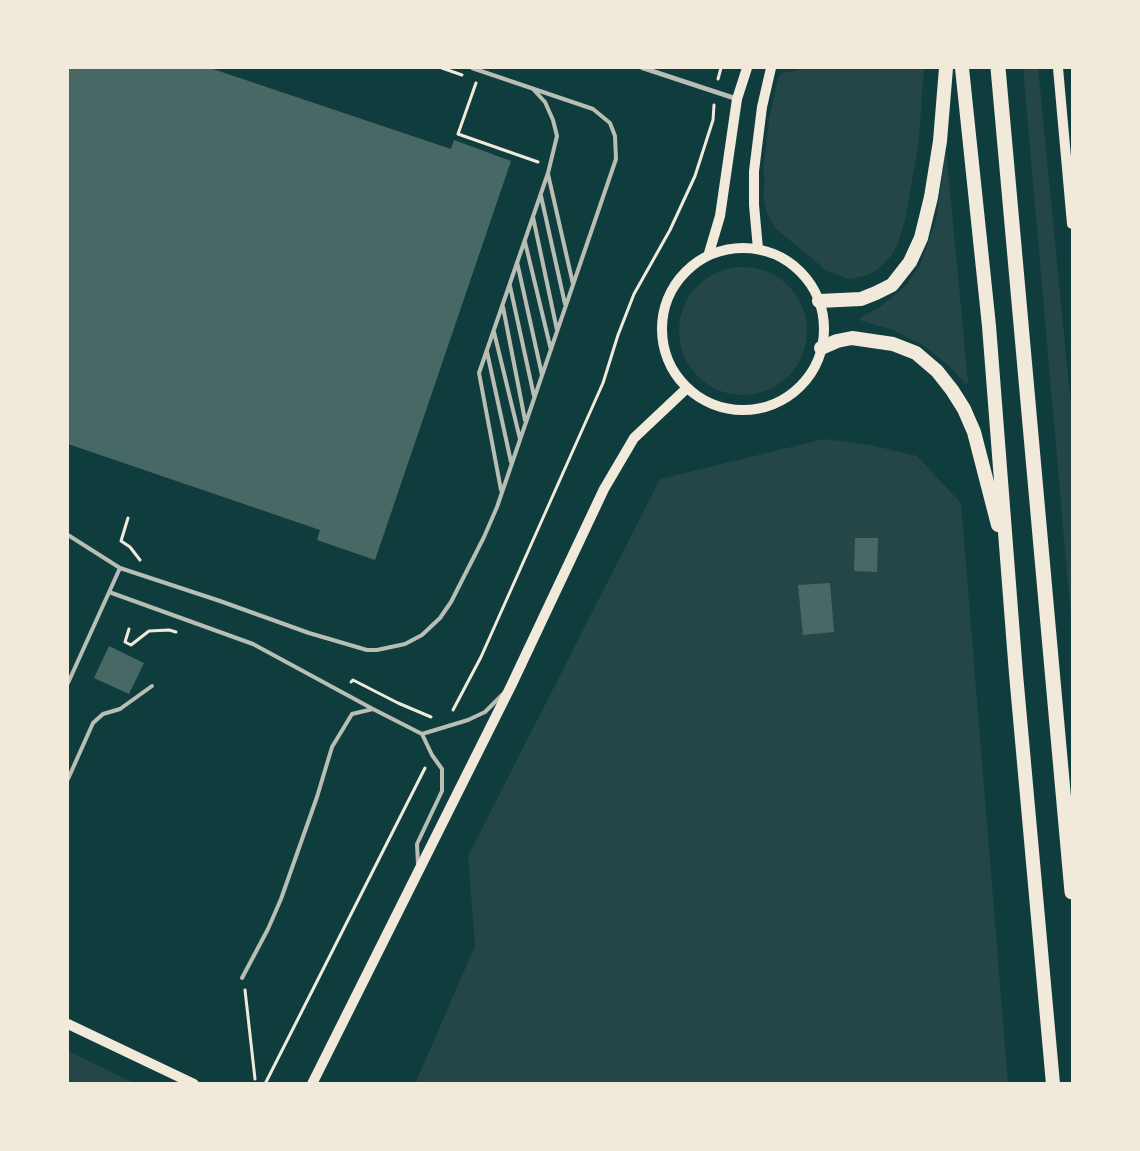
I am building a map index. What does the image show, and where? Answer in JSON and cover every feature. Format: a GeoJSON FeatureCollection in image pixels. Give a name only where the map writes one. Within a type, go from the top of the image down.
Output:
{"type":"FeatureCollection","features":[{"type":"Feature","properties":{"kind":"highway"},"geometry":{"type":"LineString","coordinates":[[819,301],[861,299],[876,293],[892,285],[910,262],[921,238],[932,197],[941,131],[946,68]]}},
{"type":"Feature","properties":{"kind":"highway"},"geometry":{"type":"LineString","coordinates":[[962,68],[989,326],[1016,674],[1053,1084]]}},
{"type":"Feature","properties":{"kind":"highway"},"geometry":{"type":"LineString","coordinates":[[998,68],[1072,892]]}},
{"type":"Feature","properties":{"kind":"highway"},"geometry":{"type":"LineString","coordinates":[[821,348],[837,341],[852,338],[893,344],[916,353],[937,371],[952,390],[974,432],[1007,556]]}},
{"type":"Feature","properties":{"kind":"main road"},"geometry":{"type":"LineString","coordinates":[[709,253],[720,216],[737,99],[747,68]]}},
{"type":"Feature","properties":{"kind":"main road"},"geometry":{"type":"LineString","coordinates":[[758,249],[754,205],[754,171],[762,107],[771,68]]}},
{"type":"Feature","properties":{"kind":"main road"},"geometry":{"type":"LineString","coordinates":[[1058,68],[1072,224]]}},
{"type":"Feature","properties":{"kind":"main road"},"geometry":{"type":"LineString","coordinates":[[739,249],[758,249],[773,253],[792,265],[808,281],[819,301],[824,324],[821,348],[813,369],[799,387],[772,406],[758,409],[732,410],[708,402],[687,388],[672,369],[663,346],[661,322],[667,298],[680,277],[698,260],[709,253],[739,249]]}},
{"type":"Feature","properties":{"kind":"main road"},"geometry":{"type":"LineString","coordinates":[[312,1084],[511,686],[604,489],[634,438],[687,388]]}},
{"type":"Feature","properties":{"kind":"main road"},"geometry":{"type":"LineString","coordinates":[[68,1024],[194,1084]]}},
{"type":"Feature","properties":{"kind":"street"},"geometry":{"type":"LineString","coordinates":[[643,68],[737,99]]}},
{"type":"Feature","properties":{"kind":"lane"},"geometry":{"type":"LineString","coordinates":[[68,535],[120,568],[309,633],[367,650],[391,648],[405,644],[422,635],[440,618],[451,602],[484,537],[502,492],[616,159],[615,136],[610,123],[593,110],[472,68]]}},
{"type":"Feature","properties":{"kind":"lane"},"geometry":{"type":"LineString","coordinates":[[502,492],[479,373],[548,173],[557,136],[553,120],[545,102],[531,88]]}},
{"type":"Feature","properties":{"kind":"lane"},"geometry":{"type":"LineString","coordinates":[[548,173],[573,284]]}},
{"type":"Feature","properties":{"kind":"lane"},"geometry":{"type":"LineString","coordinates":[[540,195],[566,306]]}},
{"type":"Feature","properties":{"kind":"lane"},"geometry":{"type":"LineString","coordinates":[[533,217],[557,332]]}},
{"type":"Feature","properties":{"kind":"lane"},"geometry":{"type":"LineString","coordinates":[[524,241],[551,350]]}},
{"type":"Feature","properties":{"kind":"lane"},"geometry":{"type":"LineString","coordinates":[[517,262],[542,375]]}},
{"type":"Feature","properties":{"kind":"lane"},"geometry":{"type":"LineString","coordinates":[[509,285],[534,399]]}},
{"type":"Feature","properties":{"kind":"lane"},"geometry":{"type":"LineString","coordinates":[[502,305],[526,422]]}},
{"type":"Feature","properties":{"kind":"lane"},"geometry":{"type":"LineString","coordinates":[[494,330],[520,438]]}},
{"type":"Feature","properties":{"kind":"lane"},"geometry":{"type":"LineString","coordinates":[[486,351],[512,464]]}},
{"type":"Feature","properties":{"kind":"lane"},"geometry":{"type":"LineString","coordinates":[[68,683],[120,568]]}},
{"type":"Feature","properties":{"kind":"lane"},"geometry":{"type":"LineString","coordinates":[[109,592],[253,644],[422,734],[442,770],[442,791],[417,844],[418,872]]}},
{"type":"Feature","properties":{"kind":"lane"},"geometry":{"type":"LineString","coordinates":[[68,779],[93,723],[103,714],[120,709],[152,686]]}},
{"type":"Feature","properties":{"kind":"lane"},"geometry":{"type":"LineString","coordinates":[[422,734],[468,720],[485,712],[511,686]]}},
{"type":"Feature","properties":{"kind":"lane"},"geometry":{"type":"LineString","coordinates":[[242,978],[268,929],[281,899],[317,797],[332,747],[352,714],[373,709]]}},
{"type":"Feature","properties":{"kind":"path"},"geometry":{"type":"LineString","coordinates":[[442,68],[468,77]]}},
{"type":"Feature","properties":{"kind":"path"},"geometry":{"type":"LineString","coordinates":[[445,726],[481,657],[603,383],[618,335],[634,294],[670,230],[696,176],[713,120],[715,92],[721,68]]}},
{"type":"Feature","properties":{"kind":"path"},"geometry":{"type":"LineString","coordinates":[[477,80],[458,134],[543,163]]}},
{"type":"Feature","properties":{"kind":"path"},"geometry":{"type":"LineString","coordinates":[[128,518],[120,541],[130,547],[147,566]]}},
{"type":"Feature","properties":{"kind":"path"},"geometry":{"type":"LineString","coordinates":[[129,629],[125,642],[131,646]]}},
{"type":"Feature","properties":{"kind":"path"},"geometry":{"type":"LineString","coordinates":[[265,1084],[432,755]]}},
{"type":"Feature","properties":{"kind":"path"},"geometry":{"type":"LineString","coordinates":[[242,978],[247,997],[255,1079]]}},
{"type":"Feature","properties":{"kind":"shaded area"},"geometry":{"type":"Polygon","coordinates":[[[802,68],[924,68],[918,148],[905,220],[898,244],[891,256],[869,275],[849,279],[825,270],[776,229],[767,213],[763,196],[765,177],[763,172],[769,120],[778,78],[781,73],[802,68]]]}},
{"type":"Feature","properties":{"kind":"shaded area"},"geometry":{"type":"Polygon","coordinates":[[[1023,68],[1038,68],[1072,416],[1072,629],[1023,68]]]}},
{"type":"Feature","properties":{"kind":"shaded area"},"geometry":{"type":"Polygon","coordinates":[[[946,149],[968,382],[966,384],[950,367],[926,347],[893,330],[859,320],[877,309],[906,285],[920,265],[936,220],[946,149]]]}},
{"type":"Feature","properties":{"kind":"shaded area"},"geometry":{"type":"Polygon","coordinates":[[[743,267],[768,271],[789,285],[803,306],[807,331],[803,356],[789,377],[768,391],[743,395],[718,391],[697,377],[683,356],[679,331],[683,306],[697,285],[718,271],[743,267]]]}},
{"type":"Feature","properties":{"kind":"shaded area"},"geometry":{"type":"Polygon","coordinates":[[[824,439],[870,445],[917,456],[961,503],[1008,1083],[415,1084],[475,946],[468,856],[660,479],[824,439]]]}},
{"type":"Feature","properties":{"kind":"shaded area"},"geometry":{"type":"Polygon","coordinates":[[[68,1051],[134,1083],[68,1083],[68,1051]]]}},
{"type":"Feature","properties":{"kind":"building"},"geometry":{"type":"Polygon","coordinates":[[[68,68],[210,68],[451,149],[454,140],[511,161],[375,560],[317,540],[320,530],[68,444],[68,68]]]}},
{"type":"Feature","properties":{"kind":"building"},"geometry":{"type":"Polygon","coordinates":[[[855,538],[878,538],[877,572],[854,571],[855,538]]]}},
{"type":"Feature","properties":{"kind":"building"},"geometry":{"type":"Polygon","coordinates":[[[830,583],[834,632],[803,635],[798,585],[830,583]]]}},
{"type":"Feature","properties":{"kind":"building"},"geometry":{"type":"Polygon","coordinates":[[[109,646],[144,663],[129,694],[94,678],[109,646]]]}}]}
